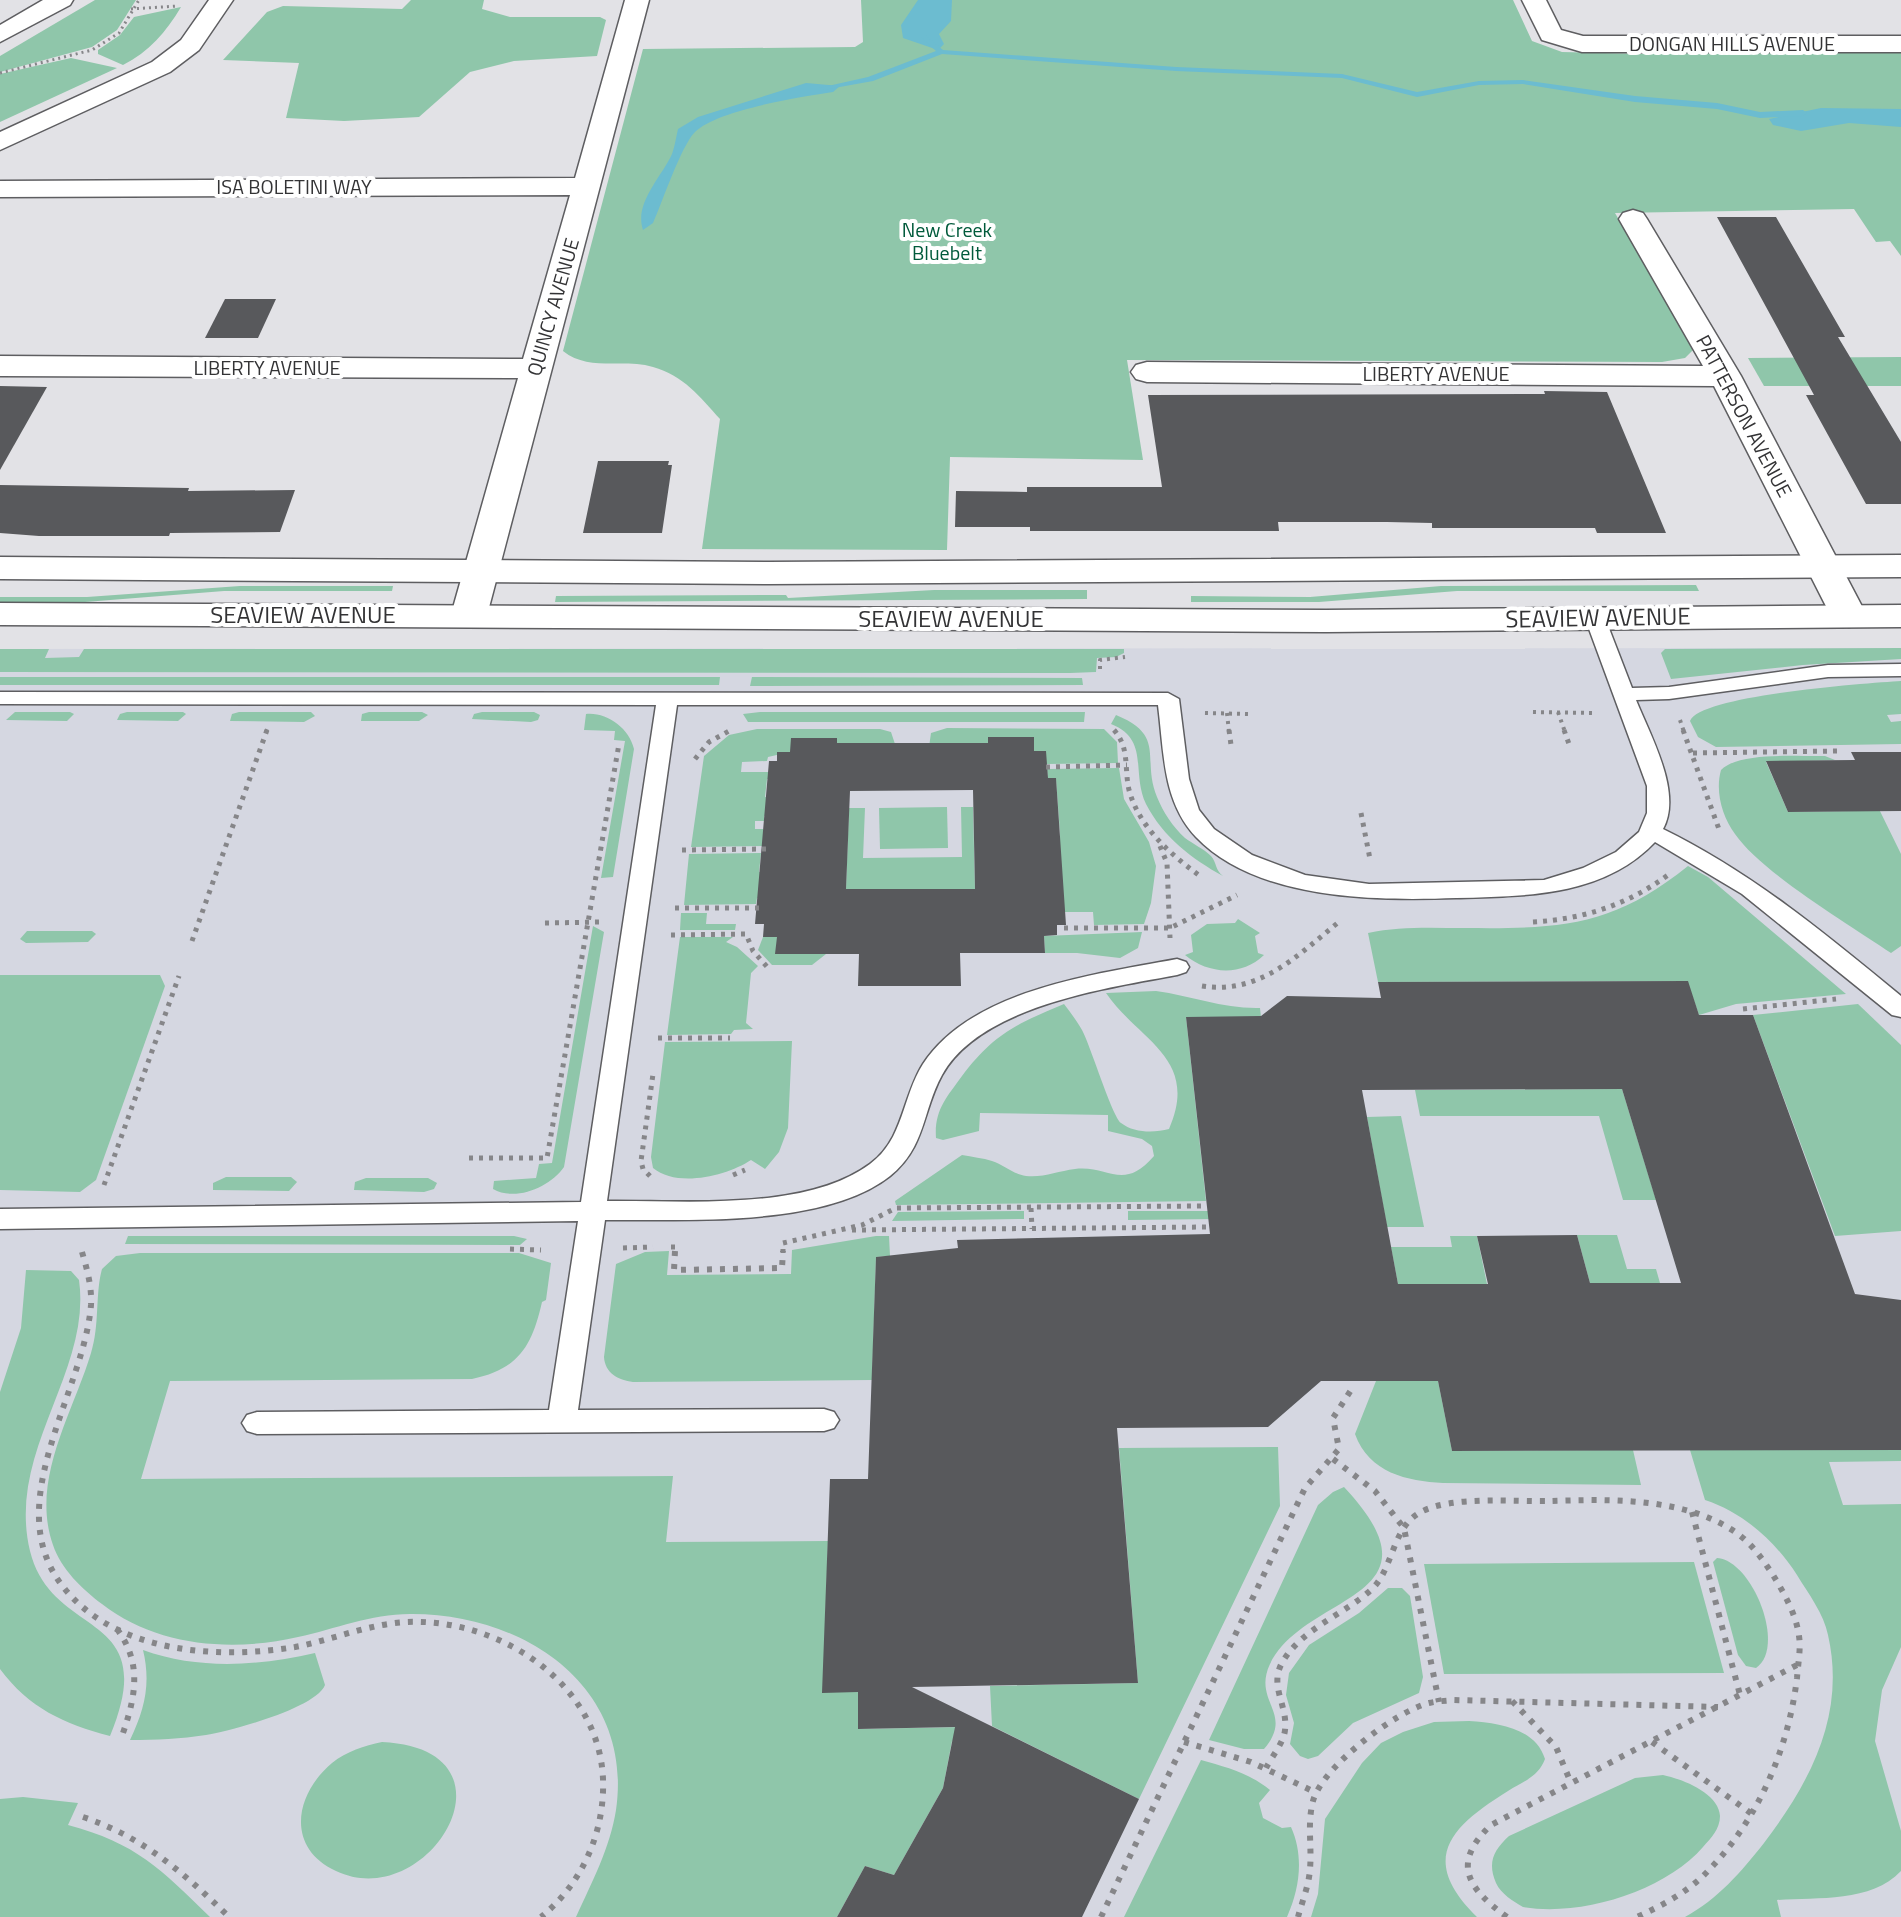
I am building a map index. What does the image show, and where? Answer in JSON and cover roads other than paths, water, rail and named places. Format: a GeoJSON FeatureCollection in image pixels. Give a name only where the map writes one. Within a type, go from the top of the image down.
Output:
{"type":"FeatureCollection","features":[{"type":"Feature","properties":{"kind":"street"},"geometry":{"type":"LineString","coordinates":[[0,35],[61,0]]}},
{"type":"Feature","properties":{"kind":"street"},"geometry":{"type":"LineString","coordinates":[[0,142],[161,67],[190,45],[221,0]]}},
{"type":"Feature","properties":{"kind":"street","name":"QUINCY AVENUE"},"geometry":{"type":"LineString","coordinates":[[469,615],[637,0]]}},
{"type":"Feature","properties":{"kind":"street","name":"DONGAN HILLS AVENUE"},"geometry":{"type":"LineString","coordinates":[[1534,0],[1551,35],[1563,41],[1582,44],[1901,44]]}},
{"type":"Feature","properties":{"kind":"street","name":"ISA BOLETINI WAY"},"geometry":{"type":"LineString","coordinates":[[0,189],[587,186]]}},
{"type":"Feature","properties":{"kind":"street","name":"PATTERSON AVENUE"},"geometry":{"type":"LineString","coordinates":[[1633,219],[1725,376],[1849,616]]}},
{"type":"Feature","properties":{"kind":"street","name":"LIBERTY AVENUE"},"geometry":{"type":"LineString","coordinates":[[0,366],[535,369]]}},
{"type":"Feature","properties":{"kind":"street","name":"LIBERTY AVENUE"},"geometry":{"type":"LineString","coordinates":[[1147,372],[1725,376]]}},
{"type":"Feature","properties":{"kind":"street","name":"SEAVIEW AVENUE"},"geometry":{"type":"LineString","coordinates":[[0,568],[769,573],[1901,566]]}},
{"type":"Feature","properties":{"kind":"street"},"geometry":{"type":"LineString","coordinates":[[1147,571],[1154,620]]}},
{"type":"Feature","properties":{"kind":"street","name":"SEAVIEW AVENUE"},"geometry":{"type":"LineString","coordinates":[[0,614],[1154,620],[1901,616]]}},
{"type":"Feature","properties":{"kind":"lane"},"geometry":{"type":"LineString","coordinates":[[0,698],[667,701],[1168,699],[1181,795],[1197,823],[1220,846],[1241,859],[1303,881],[1376,891],[1543,888],[1589,875],[1626,856],[1656,824],[1660,805],[1658,786],[1595,618]]}},
{"type":"Feature","properties":{"kind":"lane"},"geometry":{"type":"LineString","coordinates":[[1624,694],[1669,693],[1828,671],[1901,670]]}},
{"type":"Feature","properties":{"kind":"lane"},"geometry":{"type":"LineString","coordinates":[[562,1422],[667,701]]}},
{"type":"Feature","properties":{"kind":"lane"},"geometry":{"type":"LineString","coordinates":[[1650,831],[1692,850],[1725,870],[1794,919],[1901,1009]]}},
{"type":"Feature","properties":{"kind":"lane"},"geometry":{"type":"LineString","coordinates":[[0,1219],[742,1209],[796,1203],[838,1191],[880,1170],[900,1152],[925,1081],[940,1060],[989,1020],[1045,996],[1177,967]]}},
{"type":"Feature","properties":{"kind":"lane"},"geometry":{"type":"LineString","coordinates":[[257,1423],[824,1420]]}},
{"type":"Feature","properties":{"kind":"water"},"geometry":{"type":"Polygon","coordinates":[[[918,0],[952,0],[951,21],[939,34],[944,44],[938,50],[903,38],[901,25],[918,0]]]}},
{"type":"Feature","properties":{"kind":"water"},"geometry":{"type":"Polygon","coordinates":[[[806,83],[840,86],[833,92],[781,101],[721,117],[695,132],[678,162],[653,223],[643,230],[641,220],[645,200],[672,154],[678,129],[698,117],[806,83]]]}},
{"type":"Feature","properties":{"kind":"water"},"geometry":{"type":"Polygon","coordinates":[[[1821,108],[1901,109],[1901,127],[1849,123],[1801,131],[1773,125],[1769,119],[1821,108]]]}},
{"type":"Feature","properties":{"kind":"waterway"},"geometry":{"type":"LineString","coordinates":[[925,37],[941,52]]}},
{"type":"Feature","properties":{"kind":"waterway"},"geometry":{"type":"LineString","coordinates":[[823,88],[870,79],[941,52]]}},
{"type":"Feature","properties":{"kind":"waterway"},"geometry":{"type":"LineString","coordinates":[[941,52],[1176,69],[1342,76],[1417,95],[1479,83],[1523,82],[1635,99],[1717,106],[1760,115],[1803,113]]}},
{"type":"Feature","properties":{"kind":"park label","name":"New Creek Bluebelt"},"geometry":{"type":"Point","coordinates":[947,242]}}]}
